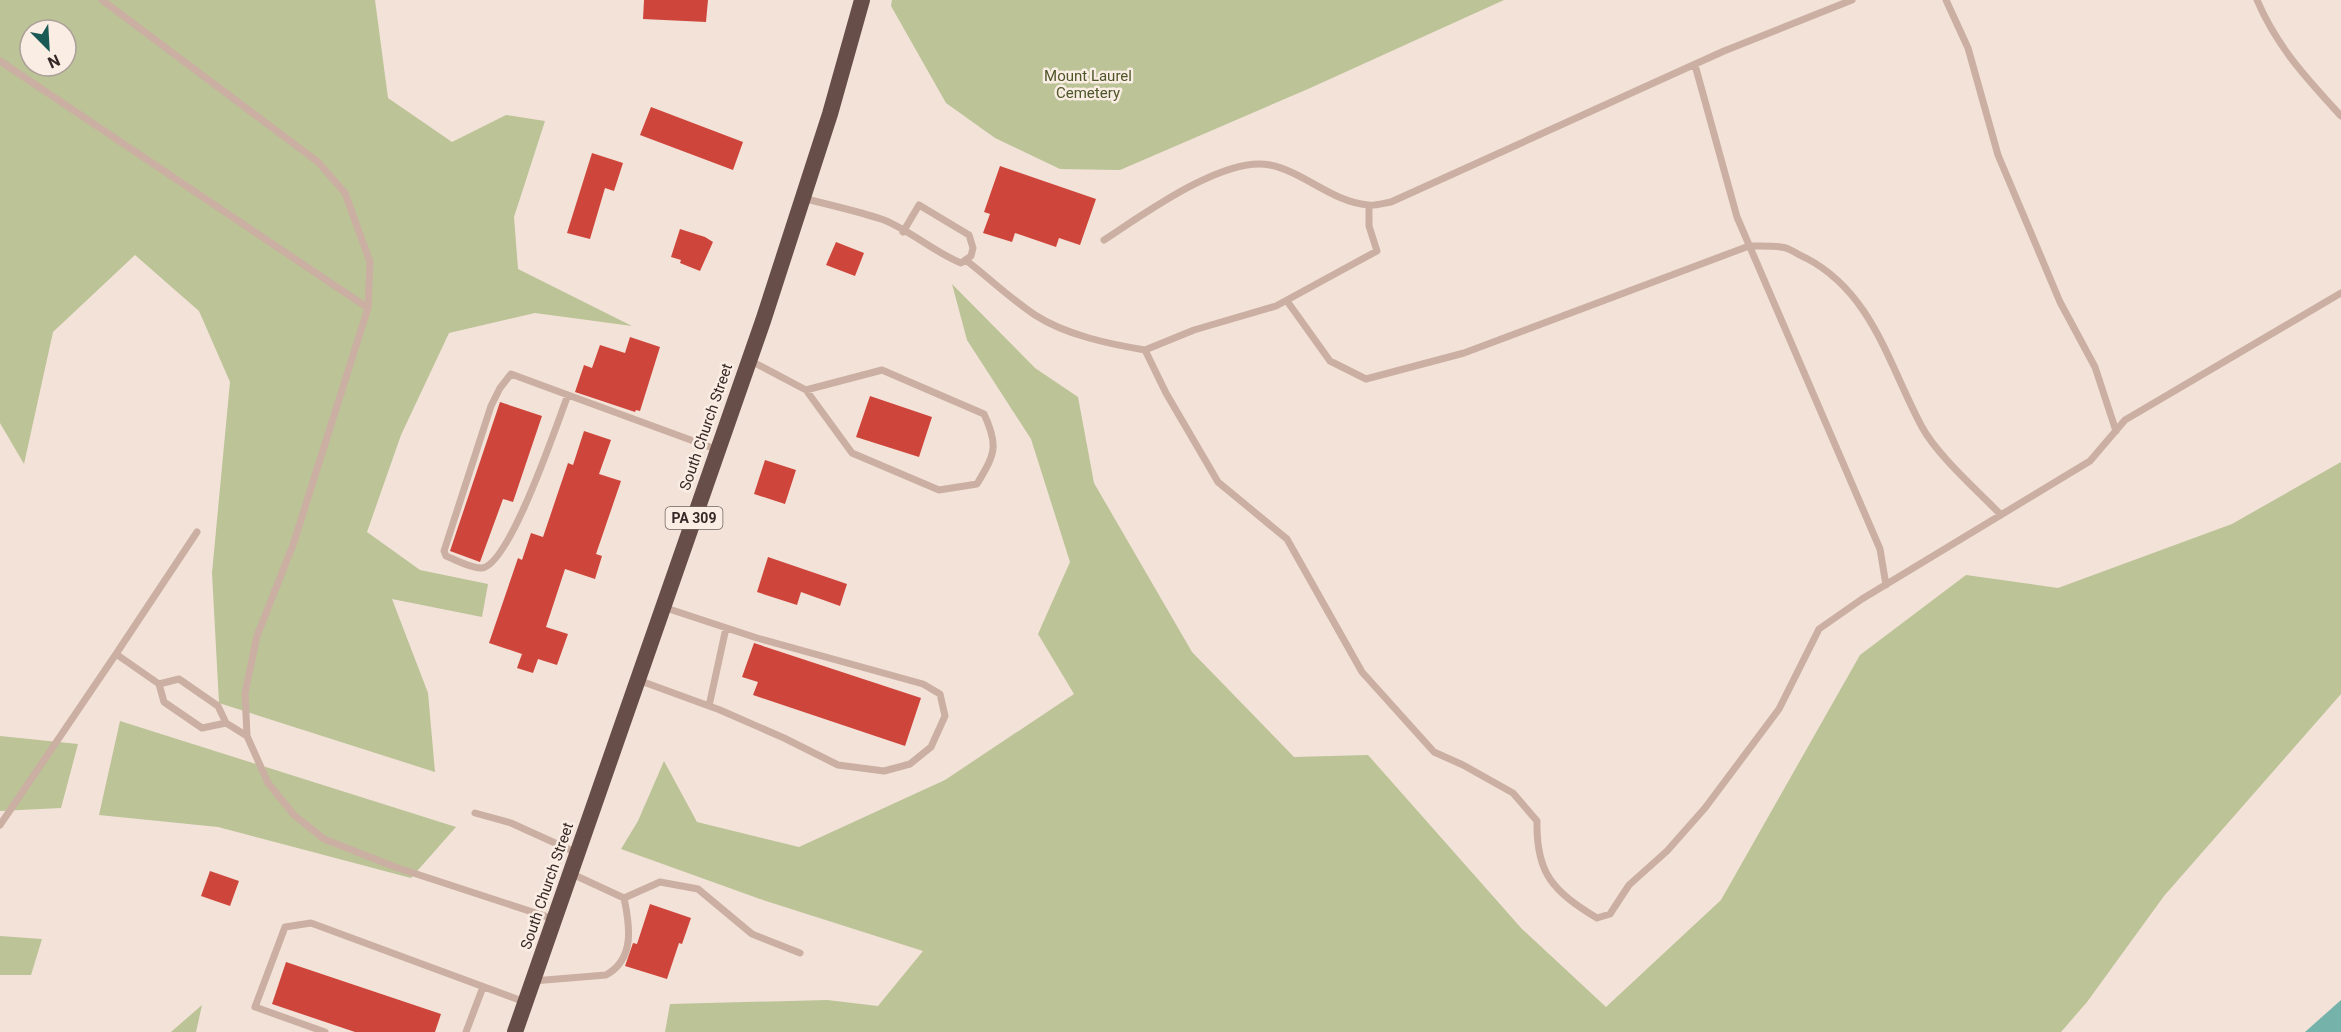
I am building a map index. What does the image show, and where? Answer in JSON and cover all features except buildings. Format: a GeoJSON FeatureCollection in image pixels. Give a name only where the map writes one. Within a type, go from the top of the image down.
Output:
{"type":"FeatureCollection","features":[{"type":"Feature","properties":{"kind":"highway","name":"South Church Street"},"geometry":{"type":"LineString","coordinates":[[515,1032],[749,360],[830,114],[862,0]]}},
{"type":"Feature","properties":{"kind":"lane"},"geometry":{"type":"LineString","coordinates":[[102,0],[318,162],[345,193],[370,262],[368,308],[293,545],[257,636],[246,693],[247,736],[268,783],[294,815],[324,839],[395,867],[554,919]]}},
{"type":"Feature","properties":{"kind":"lane"},"geometry":{"type":"LineString","coordinates":[[1104,240],[1197,183],[1230,168],[1249,165],[1269,165],[1349,201],[1369,206],[1391,202],[1695,65],[1852,0]]}},
{"type":"Feature","properties":{"kind":"lane"},"geometry":{"type":"LineString","coordinates":[[1946,0],[1968,48],[1998,155],[2060,302],[2095,367],[2116,431]]}},
{"type":"Feature","properties":{"kind":"lane"},"geometry":{"type":"LineString","coordinates":[[2257,0],[2268,27],[2287,55],[2341,116]]}},
{"type":"Feature","properties":{"kind":"lane"},"geometry":{"type":"LineString","coordinates":[[0,62],[368,308]]}},
{"type":"Feature","properties":{"kind":"lane"},"geometry":{"type":"LineString","coordinates":[[1695,65],[1737,217],[1880,549],[1886,585]]}},
{"type":"Feature","properties":{"kind":"lane"},"geometry":{"type":"LineString","coordinates":[[802,198],[885,221],[947,258],[962,263],[971,256],[973,248],[969,235],[920,205],[903,231]]}},
{"type":"Feature","properties":{"kind":"lane"},"geometry":{"type":"LineString","coordinates":[[967,261],[1036,316],[1064,329],[1117,345],[1144,350],[1194,330],[1287,301],[1377,251],[1369,226],[1369,206]]}},
{"type":"Feature","properties":{"kind":"lane"},"geometry":{"type":"LineString","coordinates":[[1287,301],[1330,361],[1366,379],[1464,353],[1749,246],[1785,248],[1818,265],[1841,282],[1863,310],[1893,364],[1923,429],[1951,463],[2001,515]]}},
{"type":"Feature","properties":{"kind":"lane"},"geometry":{"type":"LineString","coordinates":[[1144,350],[1166,393],[1218,482],[1287,538],[1362,672],[1434,752],[1463,765],[1513,793],[1536,820],[1539,861],[1558,891],[1597,918],[1610,914],[1629,885],[1667,851],[1705,808],[1779,709],[1819,629],[1886,585],[2090,461],[2125,420],[2341,293]]}},
{"type":"Feature","properties":{"kind":"lane"},"geometry":{"type":"LineString","coordinates":[[749,360],[806,390],[852,453],[939,490],[977,484],[992,460],[994,435],[984,414],[882,370],[806,390]]}},
{"type":"Feature","properties":{"kind":"lane"},"geometry":{"type":"LineString","coordinates":[[568,395],[521,516],[498,556],[481,568],[446,556],[444,551],[491,406],[500,388],[511,374],[718,450]]}},
{"type":"Feature","properties":{"kind":"lane"},"geometry":{"type":"LineString","coordinates":[[0,825],[197,532]]}},
{"type":"Feature","properties":{"kind":"lane"},"geometry":{"type":"LineString","coordinates":[[638,680],[709,706],[784,738],[838,765],[884,771],[910,764],[932,747],[945,716],[940,694],[923,684],[726,628],[663,607]]}},
{"type":"Feature","properties":{"kind":"lane"},"geometry":{"type":"LineString","coordinates":[[709,706],[726,628]]}},
{"type":"Feature","properties":{"kind":"lane"},"geometry":{"type":"LineString","coordinates":[[116,654],[159,684],[164,702],[202,728],[226,723]]}},
{"type":"Feature","properties":{"kind":"lane"},"geometry":{"type":"LineString","coordinates":[[159,684],[179,679],[218,705],[226,723],[247,736]]}},
{"type":"Feature","properties":{"kind":"lane"},"geometry":{"type":"LineString","coordinates":[[476,813],[511,823],[577,853]]}},
{"type":"Feature","properties":{"kind":"lane"},"geometry":{"type":"LineString","coordinates":[[570,873],[624,898],[660,882],[698,889],[752,934],[800,953]]}},
{"type":"Feature","properties":{"kind":"lane"},"geometry":{"type":"LineString","coordinates":[[532,981],[606,975],[616,969],[627,950],[630,928],[624,898]]}},
{"type":"Feature","properties":{"kind":"lane"},"geometry":{"type":"LineString","coordinates":[[324,1032],[255,1007],[285,927],[312,923],[525,1002]]}},
{"type":"Feature","properties":{"kind":"lane"},"geometry":{"type":"LineString","coordinates":[[466,1032],[483,987]]}},
{"type":"Feature","properties":{"kind":"green space"},"geometry":{"type":"Polygon","coordinates":[[[0,0],[375,0],[388,98],[452,142],[506,115],[545,121],[514,217],[518,269],[632,326],[535,313],[449,333],[401,435],[367,532],[420,570],[488,584],[482,617],[392,599],[428,693],[435,772],[219,703],[212,573],[230,382],[199,311],[135,255],[53,332],[24,464],[0,423],[0,0]]]}},
{"type":"Feature","properties":{"kind":"green space","name":"Mount Laurel Cemetery"},"geometry":{"type":"Polygon","coordinates":[[[892,0],[1504,0],[1308,89],[1120,170],[1060,169],[995,138],[946,103],[891,6],[892,0]]]}},
{"type":"Feature","properties":{"kind":"green space"},"geometry":{"type":"Polygon","coordinates":[[[952,284],[1035,368],[1078,397],[1094,483],[1192,652],[1294,757],[1368,755],[1522,929],[1606,1007],[1721,900],[1860,655],[1966,575],[2058,588],[2232,524],[2341,462],[2341,694],[2164,896],[2087,1002],[2061,1032],[665,1032],[670,1004],[827,1000],[878,1006],[923,951],[760,899],[621,849],[638,821],[664,761],[697,822],[799,847],[945,780],[1074,694],[1038,634],[1070,562],[1031,439],[967,340],[952,284]]]}},
{"type":"Feature","properties":{"kind":"green space"},"geometry":{"type":"Polygon","coordinates":[[[120,721],[456,827],[411,878],[218,827],[99,815],[120,721]]]}},
{"type":"Feature","properties":{"kind":"green space"},"geometry":{"type":"Polygon","coordinates":[[[0,736],[78,744],[61,808],[0,811],[0,736]]]}},
{"type":"Feature","properties":{"kind":"green space"},"geometry":{"type":"Polygon","coordinates":[[[0,936],[42,939],[31,975],[0,975],[0,936]]]}},
{"type":"Feature","properties":{"kind":"green space"},"geometry":{"type":"Polygon","coordinates":[[[202,1005],[196,1032],[171,1032],[202,1005]]]}},
{"type":"Feature","properties":{"kind":"water"},"geometry":{"type":"Polygon","coordinates":[[[2341,1000],[2341,1032],[2305,1032],[2341,1000]]]}}]}
